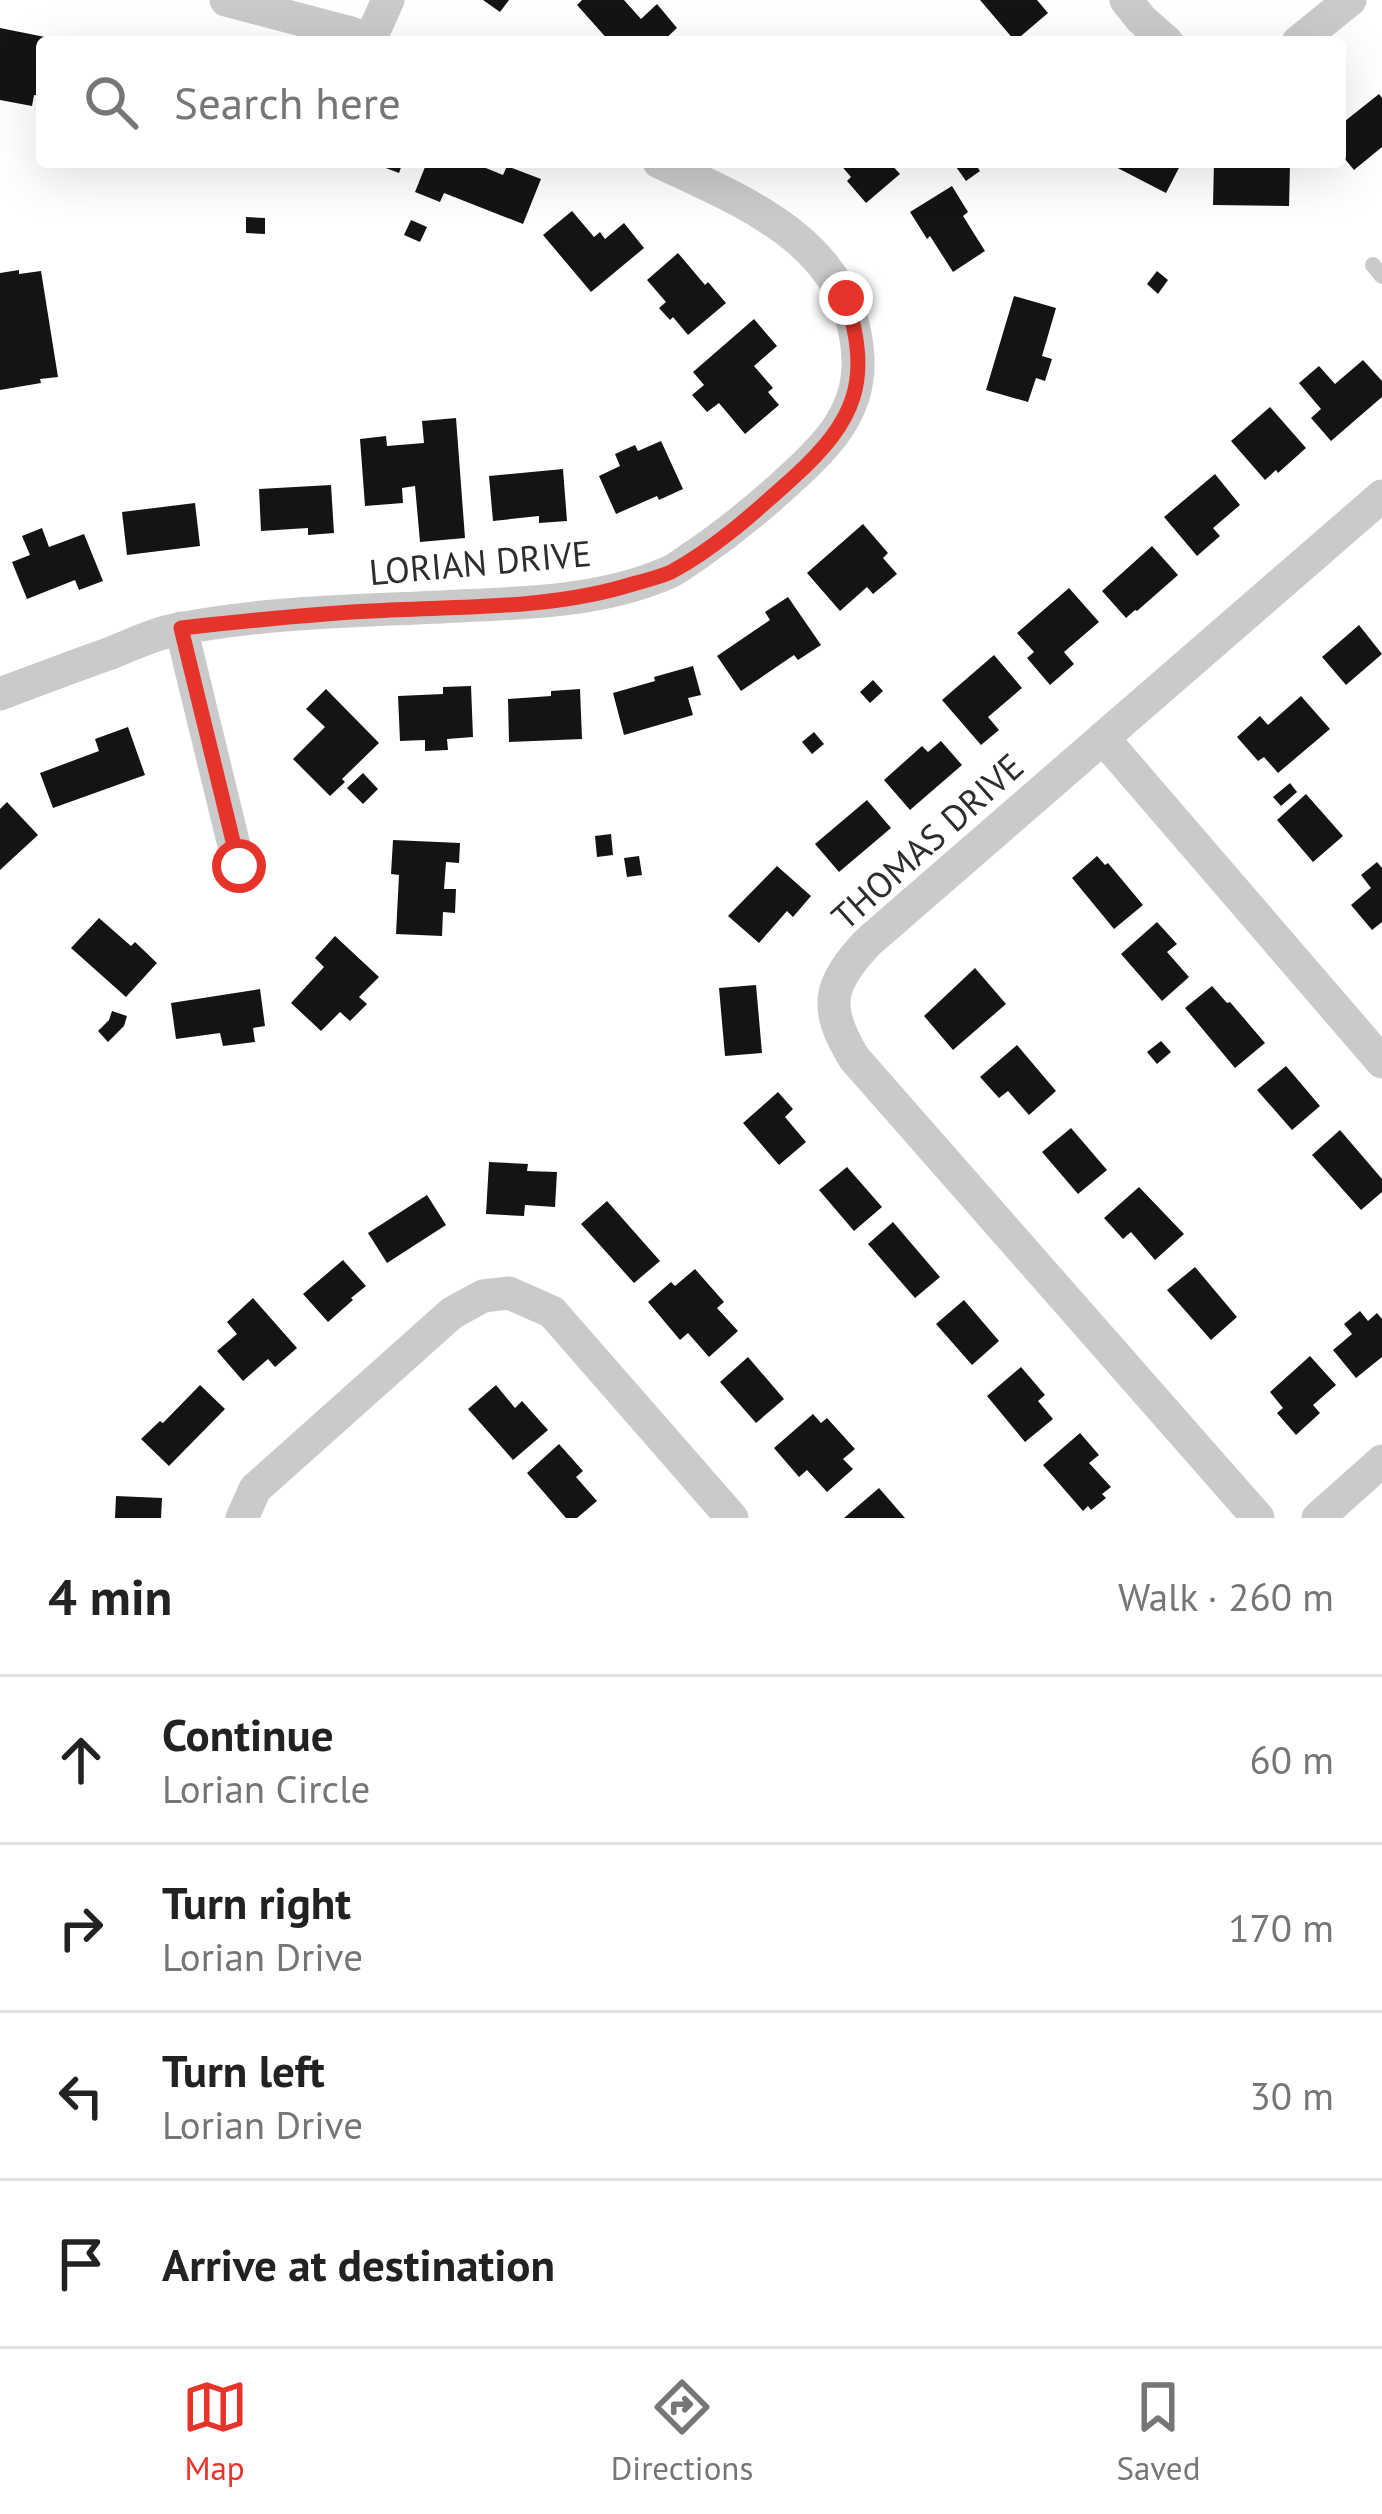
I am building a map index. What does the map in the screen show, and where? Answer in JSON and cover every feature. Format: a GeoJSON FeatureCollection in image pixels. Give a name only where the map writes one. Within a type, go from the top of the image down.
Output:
{"type":"FeatureCollection","features":[{"type":"Feature","properties":{"kind":"street"},"geometry":{"type":"LineString","coordinates":[[226,0],[360,36]]}},
{"type":"Feature","properties":{"kind":"street"},"geometry":{"type":"LineString","coordinates":[[374,36],[388,0]]}},
{"type":"Feature","properties":{"kind":"street"},"geometry":{"type":"LineString","coordinates":[[1126,0],[1160,36]]}},
{"type":"Feature","properties":{"kind":"street"},"geometry":{"type":"LineString","coordinates":[[1306,36],[1350,0]]}},
{"type":"Feature","properties":{"kind":"street","name":"LORIAN DRIVE"},"geometry":{"type":"LineString","coordinates":[[0,694],[181,628],[296,614],[523,603],[606,593],[669,573],[745,521],[841,428],[859,366],[855,328],[846,298],[825,265],[800,239],[740,199],[672,168]]}},
{"type":"Feature","properties":{"kind":"street","name":"THOMAS DRIVE"},"geometry":{"type":"LineString","coordinates":[[1258,1518],[854,1058],[836,1028],[833,996],[844,968],[856,955],[1382,496]]}},
{"type":"Feature","properties":{"kind":"street"},"geometry":{"type":"LineString","coordinates":[[181,628],[239,866]]}},
{"type":"Feature","properties":{"kind":"street"},"geometry":{"type":"LineString","coordinates":[[1103,737],[1376,1043]]}},
{"type":"Feature","properties":{"kind":"street"},"geometry":{"type":"LineString","coordinates":[[242,1518],[255,1489],[452,1313],[483,1296],[509,1293],[552,1312],[732,1518]]}},
{"type":"Feature","properties":{"kind":"street"},"geometry":{"type":"LineString","coordinates":[[1318,1518],[1382,1461]]}},
{"type":"Feature","properties":{"kind":"building"},"geometry":{"type":"Polygon","coordinates":[[[483,0],[509,0],[500,12],[483,0]]]}},
{"type":"Feature","properties":{"kind":"building"},"geometry":{"type":"Polygon","coordinates":[[[582,0],[624,0],[641,19],[657,4],[677,28],[668,36],[605,36],[577,5],[582,0]]]}},
{"type":"Feature","properties":{"kind":"building"},"geometry":{"type":"Polygon","coordinates":[[[980,0],[1037,0],[1048,13],[1021,36],[1011,36],[980,0]]]}},
{"type":"Feature","properties":{"kind":"building"},"geometry":{"type":"Polygon","coordinates":[[[0,28],[40,36],[36,36],[32,106],[0,100],[0,28]]]}},
{"type":"Feature","properties":{"kind":"building"},"geometry":{"type":"Polygon","coordinates":[[[1379,94],[1382,98],[1382,147],[1354,170],[1346,160],[1346,120],[1379,94]]]}},
{"type":"Feature","properties":{"kind":"building"},"geometry":{"type":"Polygon","coordinates":[[[425,168],[486,168],[503,175],[506,168],[512,168],[541,179],[523,224],[444,193],[440,202],[415,192],[425,168]]]}},
{"type":"Feature","properties":{"kind":"building"},"geometry":{"type":"Polygon","coordinates":[[[843,168],[894,168],[900,174],[866,203],[847,181],[851,177],[843,168]]]}},
{"type":"Feature","properties":{"kind":"building"},"geometry":{"type":"Polygon","coordinates":[[[957,168],[978,168],[980,171],[966,181],[957,168]]]}},
{"type":"Feature","properties":{"kind":"building"},"geometry":{"type":"Polygon","coordinates":[[[1118,168],[1179,168],[1166,193],[1118,168]]]}},
{"type":"Feature","properties":{"kind":"building"},"geometry":{"type":"Polygon","coordinates":[[[1214,168],[1290,168],[1289,206],[1213,205],[1214,168]]]}},
{"type":"Feature","properties":{"kind":"building"},"geometry":{"type":"Polygon","coordinates":[[[952,186],[968,212],[963,216],[985,251],[953,272],[910,212],[952,186]]]}},
{"type":"Feature","properties":{"kind":"building"},"geometry":{"type":"Polygon","coordinates":[[[572,211],[594,237],[600,232],[605,239],[624,223],[644,248],[591,292],[543,235],[572,211]]]}},
{"type":"Feature","properties":{"kind":"building"},"geometry":{"type":"Polygon","coordinates":[[[246,217],[265,218],[265,234],[246,233],[246,217]]]}},
{"type":"Feature","properties":{"kind":"building"},"geometry":{"type":"Polygon","coordinates":[[[411,220],[427,227],[420,242],[404,235],[411,220]]]}},
{"type":"Feature","properties":{"kind":"building"},"geometry":{"type":"Polygon","coordinates":[[[678,253],[726,303],[688,335],[659,308],[666,302],[647,280],[678,253]]]}},
{"type":"Feature","properties":{"kind":"building"},"geometry":{"type":"Polygon","coordinates":[[[19,270],[19,274],[41,271],[58,377],[0,390],[0,273],[19,270]]]}},
{"type":"Feature","properties":{"kind":"building"},"geometry":{"type":"Polygon","coordinates":[[[1157,271],[1168,280],[1158,294],[1147,284],[1157,271]]]}},
{"type":"Feature","properties":{"kind":"building"},"geometry":{"type":"Polygon","coordinates":[[[1014,296],[1056,308],[1042,356],[1052,359],[1045,381],[1036,378],[1028,402],[986,390],[1014,296]]]}},
{"type":"Feature","properties":{"kind":"building"},"geometry":{"type":"Polygon","coordinates":[[[754,319],[777,346],[754,366],[773,388],[768,392],[779,405],[745,434],[719,403],[707,412],[692,395],[704,385],[693,372],[754,319]]]}},
{"type":"Feature","properties":{"kind":"building"},"geometry":{"type":"Polygon","coordinates":[[[1363,360],[1382,381],[1382,397],[1331,441],[1311,418],[1321,409],[1299,383],[1319,366],[1335,384],[1363,360]]]}},
{"type":"Feature","properties":{"kind":"building"},"geometry":{"type":"Polygon","coordinates":[[[1270,407],[1306,448],[1265,480],[1231,441],[1270,407]]]}},
{"type":"Feature","properties":{"kind":"building"},"geometry":{"type":"Polygon","coordinates":[[[456,418],[465,538],[420,542],[415,486],[402,488],[403,503],[365,506],[360,439],[386,436],[387,446],[424,443],[422,421],[456,418]]]}},
{"type":"Feature","properties":{"kind":"building"},"geometry":{"type":"Polygon","coordinates":[[[661,441],[683,489],[616,514],[599,476],[620,466],[615,454],[661,441]]]}},
{"type":"Feature","properties":{"kind":"building"},"geometry":{"type":"Polygon","coordinates":[[[563,469],[567,521],[539,523],[539,516],[493,521],[489,476],[563,469]]]}},
{"type":"Feature","properties":{"kind":"building"},"geometry":{"type":"Polygon","coordinates":[[[1215,474],[1240,505],[1213,528],[1220,536],[1197,556],[1164,517],[1215,474]]]}},
{"type":"Feature","properties":{"kind":"building"},"geometry":{"type":"Polygon","coordinates":[[[331,485],[334,533],[308,535],[308,528],[261,531],[259,489],[331,485]]]}},
{"type":"Feature","properties":{"kind":"building"},"geometry":{"type":"Polygon","coordinates":[[[195,503],[200,546],[127,555],[122,512],[195,503]]]}},
{"type":"Feature","properties":{"kind":"building"},"geometry":{"type":"Polygon","coordinates":[[[863,524],[888,553],[883,558],[897,574],[873,594],[867,587],[840,611],[807,573],[863,524]]]}},
{"type":"Feature","properties":{"kind":"building"},"geometry":{"type":"Polygon","coordinates":[[[42,528],[49,547],[84,534],[103,581],[79,590],[75,580],[27,599],[12,562],[30,555],[22,536],[42,528]]]}},
{"type":"Feature","properties":{"kind":"building"},"geometry":{"type":"Polygon","coordinates":[[[1152,546],[1178,575],[1126,618],[1102,591],[1152,546]]]}},
{"type":"Feature","properties":{"kind":"building"},"geometry":{"type":"Polygon","coordinates":[[[1069,588],[1099,622],[1064,652],[1074,664],[1050,685],[1027,658],[1034,652],[1017,633],[1069,588]]]}},
{"type":"Feature","properties":{"kind":"building"},"geometry":{"type":"Polygon","coordinates":[[[788,597],[821,645],[798,660],[794,655],[741,691],[717,656],[770,620],[765,612],[788,597]]]}},
{"type":"Feature","properties":{"kind":"building"},"geometry":{"type":"Polygon","coordinates":[[[1359,625],[1382,654],[1346,685],[1322,657],[1359,625]]]}},
{"type":"Feature","properties":{"kind":"building"},"geometry":{"type":"Polygon","coordinates":[[[994,655],[1022,688],[988,717],[999,730],[981,745],[942,700],[994,655]]]}},
{"type":"Feature","properties":{"kind":"building"},"geometry":{"type":"Polygon","coordinates":[[[693,666],[701,695],[688,698],[693,715],[624,735],[613,693],[693,666]]]}},
{"type":"Feature","properties":{"kind":"building"},"geometry":{"type":"Polygon","coordinates":[[[873,680],[883,691],[870,703],[860,692],[873,680]]]}},
{"type":"Feature","properties":{"kind":"building"},"geometry":{"type":"Polygon","coordinates":[[[471,686],[473,737],[447,739],[448,750],[425,751],[425,740],[400,741],[398,696],[443,694],[443,687],[471,686]]]}},
{"type":"Feature","properties":{"kind":"building"},"geometry":{"type":"Polygon","coordinates":[[[326,689],[379,743],[330,796],[293,759],[325,727],[306,709],[326,689]]]}},
{"type":"Feature","properties":{"kind":"building"},"geometry":{"type":"Polygon","coordinates":[[[580,689],[582,739],[509,742],[508,699],[580,689]]]}},
{"type":"Feature","properties":{"kind":"building"},"geometry":{"type":"Polygon","coordinates":[[[1301,696],[1330,729],[1278,773],[1264,757],[1258,761],[1237,737],[1260,716],[1268,725],[1301,696]]]}},
{"type":"Feature","properties":{"kind":"building"},"geometry":{"type":"Polygon","coordinates":[[[128,727],[145,775],[53,808],[40,773],[99,751],[95,739],[128,727]]]}},
{"type":"Feature","properties":{"kind":"building"},"geometry":{"type":"Polygon","coordinates":[[[814,732],[824,744],[812,754],[802,742],[814,732]]]}},
{"type":"Feature","properties":{"kind":"building"},"geometry":{"type":"Polygon","coordinates":[[[941,741],[962,765],[910,810],[884,780],[922,746],[928,752],[941,741]]]}},
{"type":"Feature","properties":{"kind":"building"},"geometry":{"type":"Polygon","coordinates":[[[363,773],[378,789],[363,804],[347,788],[363,773]]]}},
{"type":"Feature","properties":{"kind":"building"},"geometry":{"type":"Polygon","coordinates":[[[1290,783],[1297,792],[1281,806],[1273,797],[1290,783]]]}},
{"type":"Feature","properties":{"kind":"building"},"geometry":{"type":"Polygon","coordinates":[[[1306,794],[1343,836],[1313,862],[1277,820],[1306,794]]]}},
{"type":"Feature","properties":{"kind":"building"},"geometry":{"type":"Polygon","coordinates":[[[867,800],[891,828],[839,872],[815,844],[867,800]]]}},
{"type":"Feature","properties":{"kind":"building"},"geometry":{"type":"Polygon","coordinates":[[[7,802],[38,835],[0,870],[0,809],[7,802]]]}},
{"type":"Feature","properties":{"kind":"building"},"geometry":{"type":"Polygon","coordinates":[[[611,834],[613,855],[597,857],[595,836],[611,834]]]}},
{"type":"Feature","properties":{"kind":"building"},"geometry":{"type":"Polygon","coordinates":[[[393,840],[460,843],[459,863],[446,862],[444,889],[456,889],[455,913],[443,912],[442,936],[396,934],[399,875],[391,874],[393,840]]]}},
{"type":"Feature","properties":{"kind":"building"},"geometry":{"type":"Polygon","coordinates":[[[639,856],[642,875],[627,877],[624,858],[639,856]]]}},
{"type":"Feature","properties":{"kind":"building"},"geometry":{"type":"Polygon","coordinates":[[[1097,856],[1143,905],[1114,929],[1072,878],[1097,856]]]}},
{"type":"Feature","properties":{"kind":"building"},"geometry":{"type":"Polygon","coordinates":[[[1377,862],[1382,868],[1382,922],[1372,930],[1351,905],[1371,888],[1361,875],[1377,862]]]}},
{"type":"Feature","properties":{"kind":"building"},"geometry":{"type":"Polygon","coordinates":[[[777,866],[811,896],[793,917],[787,911],[759,943],[728,916],[777,866]]]}},
{"type":"Feature","properties":{"kind":"building"},"geometry":{"type":"Polygon","coordinates":[[[99,918],[157,963],[126,997],[71,948],[99,918]]]}},
{"type":"Feature","properties":{"kind":"building"},"geometry":{"type":"Polygon","coordinates":[[[1157,922],[1177,944],[1167,952],[1189,977],[1162,1001],[1121,954],[1157,922]]]}},
{"type":"Feature","properties":{"kind":"building"},"geometry":{"type":"Polygon","coordinates":[[[335,936],[379,977],[359,997],[367,1004],[350,1021],[340,1012],[321,1031],[291,1003],[324,967],[315,958],[335,936]]]}},
{"type":"Feature","properties":{"kind":"building"},"geometry":{"type":"Polygon","coordinates":[[[975,968],[1006,1004],[953,1050],[924,1016],[975,968]]]}},
{"type":"Feature","properties":{"kind":"building"},"geometry":{"type":"Polygon","coordinates":[[[756,985],[762,1053],[725,1056],[719,988],[756,985]]]}},
{"type":"Feature","properties":{"kind":"building"},"geometry":{"type":"Polygon","coordinates":[[[1212,986],[1265,1043],[1235,1068],[1185,1008],[1212,986]]]}},
{"type":"Feature","properties":{"kind":"building"},"geometry":{"type":"Polygon","coordinates":[[[260,989],[265,1026],[253,1028],[255,1042],[223,1046],[220,1033],[176,1039],[171,1003],[260,989]]]}},
{"type":"Feature","properties":{"kind":"building"},"geometry":{"type":"Polygon","coordinates":[[[112,1011],[127,1016],[108,1042],[98,1031],[112,1011]]]}},
{"type":"Feature","properties":{"kind":"building"},"geometry":{"type":"Polygon","coordinates":[[[1161,1041],[1171,1052],[1157,1064],[1147,1052],[1161,1041]]]}},
{"type":"Feature","properties":{"kind":"building"},"geometry":{"type":"Polygon","coordinates":[[[1017,1045],[1056,1091],[1029,1115],[1008,1091],[999,1098],[980,1077],[1017,1045]]]}},
{"type":"Feature","properties":{"kind":"building"},"geometry":{"type":"Polygon","coordinates":[[[1286,1066],[1320,1106],[1292,1130],[1257,1090],[1286,1066]]]}},
{"type":"Feature","properties":{"kind":"building"},"geometry":{"type":"Polygon","coordinates":[[[778,1092],[793,1109],[785,1117],[806,1142],[779,1165],[743,1123],[778,1092]]]}},
{"type":"Feature","properties":{"kind":"building"},"geometry":{"type":"Polygon","coordinates":[[[1071,1128],[1107,1170],[1078,1194],[1042,1152],[1071,1128]]]}},
{"type":"Feature","properties":{"kind":"building"},"geometry":{"type":"Polygon","coordinates":[[[1340,1130],[1382,1179],[1382,1192],[1361,1210],[1312,1155],[1340,1130]]]}},
{"type":"Feature","properties":{"kind":"building"},"geometry":{"type":"Polygon","coordinates":[[[489,1162],[528,1164],[527,1171],[557,1172],[555,1207],[525,1205],[524,1216],[486,1214],[489,1162]]]}},
{"type":"Feature","properties":{"kind":"building"},"geometry":{"type":"Polygon","coordinates":[[[847,1167],[882,1207],[854,1231],[819,1190],[847,1167]]]}},
{"type":"Feature","properties":{"kind":"building"},"geometry":{"type":"Polygon","coordinates":[[[1139,1187],[1184,1234],[1155,1260],[1131,1232],[1123,1239],[1104,1218],[1139,1187]]]}},
{"type":"Feature","properties":{"kind":"building"},"geometry":{"type":"Polygon","coordinates":[[[427,1195],[446,1225],[387,1263],[368,1233],[427,1195]]]}},
{"type":"Feature","properties":{"kind":"building"},"geometry":{"type":"Polygon","coordinates":[[[607,1201],[660,1261],[634,1283],[581,1224],[607,1201]]]}},
{"type":"Feature","properties":{"kind":"building"},"geometry":{"type":"Polygon","coordinates":[[[893,1222],[940,1277],[915,1298],[868,1244],[893,1222]]]}},
{"type":"Feature","properties":{"kind":"building"},"geometry":{"type":"Polygon","coordinates":[[[343,1260],[366,1286],[328,1322],[303,1294],[343,1260]]]}},
{"type":"Feature","properties":{"kind":"building"},"geometry":{"type":"Polygon","coordinates":[[[1195,1267],[1237,1317],[1211,1340],[1167,1290],[1195,1267]]]}},
{"type":"Feature","properties":{"kind":"building"},"geometry":{"type":"Polygon","coordinates":[[[695,1269],[724,1302],[717,1308],[738,1331],[709,1357],[688,1333],[680,1340],[648,1302],[695,1269]]]}},
{"type":"Feature","properties":{"kind":"building"},"geometry":{"type":"Polygon","coordinates":[[[253,1298],[297,1348],[275,1367],[268,1359],[243,1381],[217,1351],[237,1334],[227,1322],[253,1298]]]}},
{"type":"Feature","properties":{"kind":"building"},"geometry":{"type":"Polygon","coordinates":[[[964,1300],[999,1341],[972,1365],[936,1324],[964,1300]]]}},
{"type":"Feature","properties":{"kind":"building"},"geometry":{"type":"Polygon","coordinates":[[[1360,1311],[1368,1321],[1377,1313],[1382,1319],[1382,1357],[1356,1378],[1333,1350],[1352,1334],[1344,1324],[1360,1311]]]}},
{"type":"Feature","properties":{"kind":"building"},"geometry":{"type":"Polygon","coordinates":[[[1310,1356],[1336,1385],[1313,1405],[1320,1413],[1296,1435],[1277,1413],[1283,1408],[1270,1392],[1310,1356]]]}},
{"type":"Feature","properties":{"kind":"building"},"geometry":{"type":"Polygon","coordinates":[[[748,1357],[784,1399],[756,1423],[720,1382],[748,1357]]]}},
{"type":"Feature","properties":{"kind":"building"},"geometry":{"type":"Polygon","coordinates":[[[1021,1367],[1045,1395],[1038,1401],[1053,1419],[1025,1442],[987,1396],[1021,1367]]]}},
{"type":"Feature","properties":{"kind":"building"},"geometry":{"type":"Polygon","coordinates":[[[200,1385],[225,1409],[169,1466],[141,1439],[200,1385]]]}},
{"type":"Feature","properties":{"kind":"building"},"geometry":{"type":"Polygon","coordinates":[[[496,1385],[515,1408],[522,1401],[548,1430],[513,1460],[468,1409],[496,1385]]]}},
{"type":"Feature","properties":{"kind":"building"},"geometry":{"type":"Polygon","coordinates":[[[813,1414],[821,1423],[827,1418],[855,1449],[843,1459],[853,1469],[827,1492],[807,1470],[799,1477],[774,1448],[813,1414]]]}},
{"type":"Feature","properties":{"kind":"building"},"geometry":{"type":"Polygon","coordinates":[[[1080,1433],[1099,1455],[1089,1463],[1111,1487],[1102,1494],[1106,1498],[1083,1511],[1043,1465],[1080,1433]]]}},
{"type":"Feature","properties":{"kind":"building"},"geometry":{"type":"Polygon","coordinates":[[[559,1444],[583,1471],[576,1477],[597,1501],[577,1518],[566,1518],[527,1473],[559,1444]]]}},
{"type":"Feature","properties":{"kind":"building"},"geometry":{"type":"Polygon","coordinates":[[[879,1488],[905,1518],[844,1518],[879,1488]]]}},
{"type":"Feature","properties":{"kind":"building"},"geometry":{"type":"Polygon","coordinates":[[[116,1496],[162,1498],[161,1518],[115,1518],[116,1496]]]}},
{"type":"Feature","properties":{"kind":"route"},"geometry":{"type":"LineString","coordinates":[[239,866],[181,628],[296,614],[523,603],[606,593],[669,573],[745,521],[841,428],[859,366],[846,298]]}}]}
